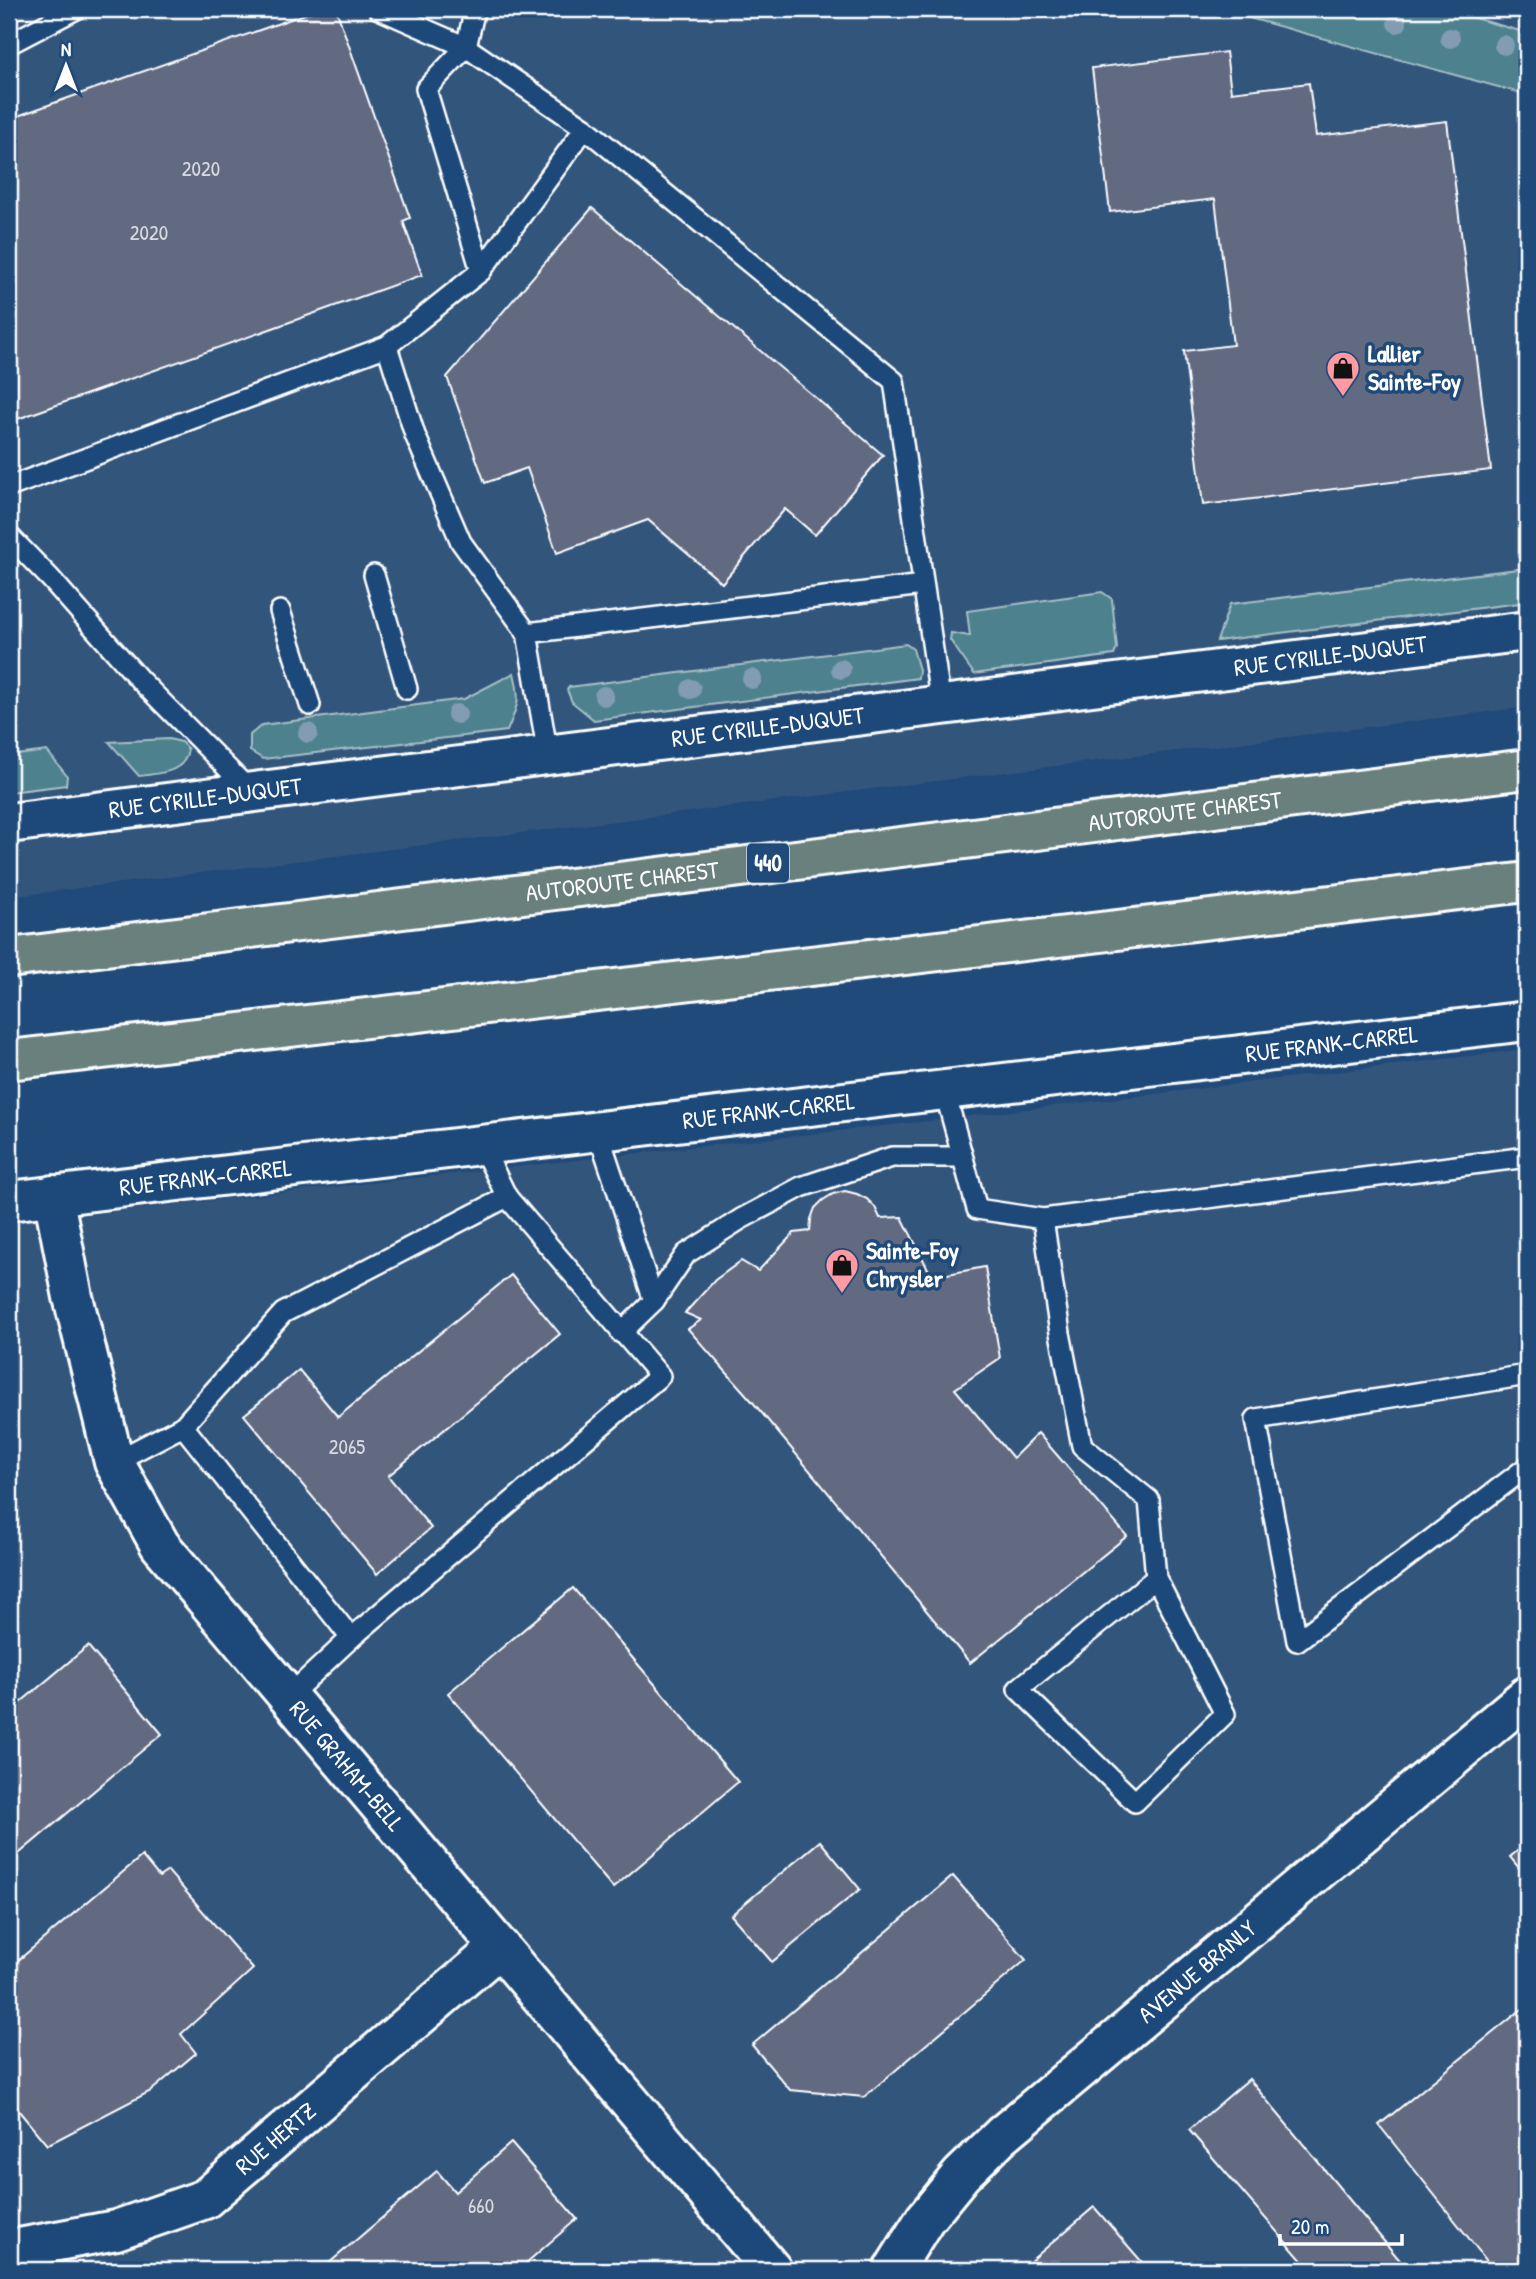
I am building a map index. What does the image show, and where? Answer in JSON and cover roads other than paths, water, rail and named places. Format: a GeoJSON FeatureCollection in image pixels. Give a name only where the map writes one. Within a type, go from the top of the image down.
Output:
{"type":"FeatureCollection","features":[{"type":"Feature","properties":{"kind":"highway","name":"AUTOROUTE CHAREST"},"geometry":{"type":"LineString","coordinates":[[9,958],[1527,769]]}},
{"type":"Feature","properties":{"kind":"highway"},"geometry":{"type":"LineString","coordinates":[[9,1060],[1527,882]]}},
{"type":"Feature","properties":{"kind":"street","name":"RUE CYRILLE-DUQUET"},"geometry":{"type":"LineString","coordinates":[[9,823],[1527,631]]}},
{"type":"Feature","properties":{"kind":"street","name":"RUE FRANK-CARREL"},"geometry":{"type":"LineString","coordinates":[[9,1201],[1527,1021]]}},
{"type":"Feature","properties":{"kind":"street","name":"RUE GRAHAM-BELL"},"geometry":{"type":"LineString","coordinates":[[53,1195],[73,1297],[114,1462],[160,1545],[772,2270]]}},
{"type":"Feature","properties":{"kind":"street","name":"AVENUE BRANLY"},"geometry":{"type":"LineString","coordinates":[[893,2270],[925,2219],[961,2175],[1002,2135],[1527,1696]]}},
{"type":"Feature","properties":{"kind":"street","name":"RUE HERTZ"},"geometry":{"type":"LineString","coordinates":[[9,2250],[116,2230],[205,2199],[500,1947]]}},
{"type":"Feature","properties":{"kind":"lane"},"geometry":{"type":"LineString","coordinates":[[9,44],[76,9]]}},
{"type":"Feature","properties":{"kind":"lane"},"geometry":{"type":"LineString","coordinates":[[379,9],[466,47],[585,128],[894,382],[941,705]]}},
{"type":"Feature","properties":{"kind":"lane"},"geometry":{"type":"LineString","coordinates":[[475,9],[466,47],[426,89],[481,271]]}},
{"type":"Feature","properties":{"kind":"lane"},"geometry":{"type":"LineString","coordinates":[[9,487],[387,346],[481,271],[585,128]]}},
{"type":"Feature","properties":{"kind":"lane"},"geometry":{"type":"LineString","coordinates":[[387,346],[415,435],[461,542],[527,633],[548,755]]}},
{"type":"Feature","properties":{"kind":"lane"},"geometry":{"type":"LineString","coordinates":[[9,536],[140,680],[251,792]]}},
{"type":"Feature","properties":{"kind":"lane"},"geometry":{"type":"LineString","coordinates":[[374,575],[407,689]]}},
{"type":"Feature","properties":{"kind":"lane"},"geometry":{"type":"LineString","coordinates":[[527,633],[923,585]]}},
{"type":"Feature","properties":{"kind":"lane"},"geometry":{"type":"LineString","coordinates":[[280,611],[310,705]]}},
{"type":"Feature","properties":{"kind":"lane"},"geometry":{"type":"LineString","coordinates":[[944,1089],[977,1209],[1042,1219],[1527,1157]]}},
{"type":"Feature","properties":{"kind":"lane"},"geometry":{"type":"LineString","coordinates":[[598,1132],[654,1301]]}},
{"type":"Feature","properties":{"kind":"lane"},"geometry":{"type":"LineString","coordinates":[[288,1697],[351,1638],[660,1376],[507,1197],[481,1144]]}},
{"type":"Feature","properties":{"kind":"lane"},"geometry":{"type":"LineString","coordinates":[[621,1332],[654,1301],[686,1254],[741,1219],[801,1187],[892,1157],[962,1157]]}},
{"type":"Feature","properties":{"kind":"lane"},"geometry":{"type":"LineString","coordinates":[[114,1462],[183,1426],[283,1313],[507,1197]]}},
{"type":"Feature","properties":{"kind":"lane"},"geometry":{"type":"LineString","coordinates":[[1042,1219],[1082,1446],[1149,1500],[1156,1578],[1225,1714],[1135,1802],[1018,1689],[1156,1578]]}},
{"type":"Feature","properties":{"kind":"lane"},"geometry":{"type":"LineString","coordinates":[[1527,1375],[1256,1419],[1297,1641],[1527,1467]]}},
{"type":"Feature","properties":{"kind":"lane"},"geometry":{"type":"LineString","coordinates":[[183,1426],[351,1638]]}},
{"type":"Feature","properties":{"kind":"place","name":"Lallier Sainte-Foy"},"geometry":{"type":"Point","coordinates":[1343,398]}},
{"type":"Feature","properties":{"kind":"place","name":"Sainte-Foy Chrysler"},"geometry":{"type":"Point","coordinates":[842,1295]}}]}
